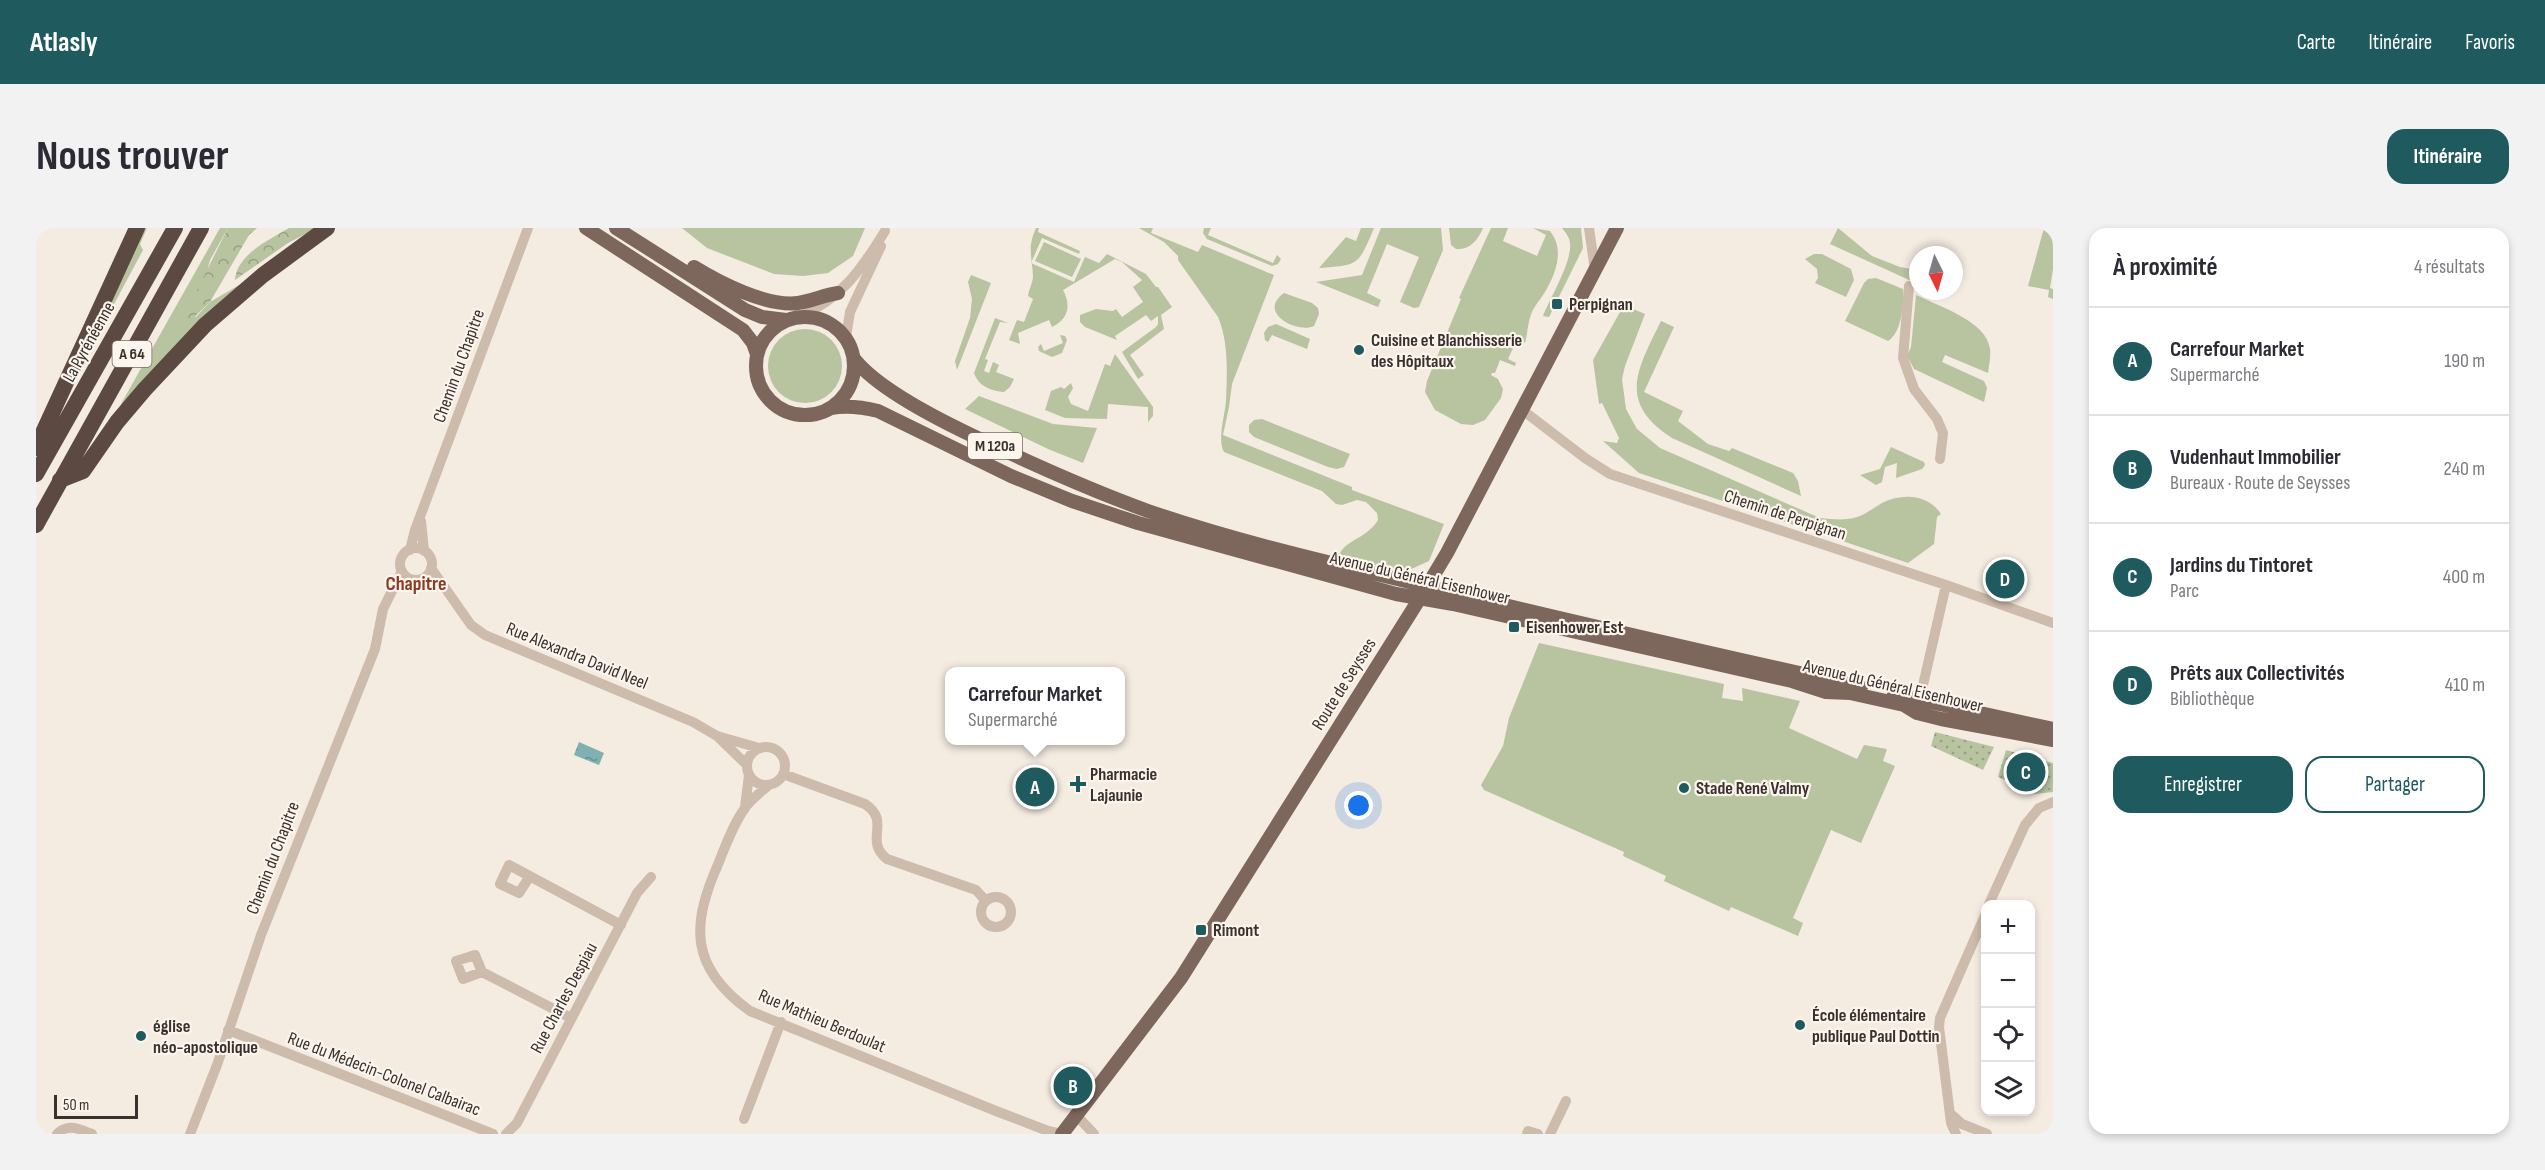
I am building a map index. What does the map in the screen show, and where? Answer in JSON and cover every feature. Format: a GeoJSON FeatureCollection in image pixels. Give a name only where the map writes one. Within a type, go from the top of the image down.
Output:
{"type":"FeatureCollection","features":[{"type":"Feature","properties":{"kind":"highway"},"geometry":{"type":"LineString","coordinates":[[36,447],[60,400],[137,228]]}},
{"type":"Feature","properties":{"kind":"highway","name":"La Pyrénéenne"},"geometry":{"type":"LineString","coordinates":[[36,474],[175,228]]}},
{"type":"Feature","properties":{"kind":"highway","name":"A 64"},"geometry":{"type":"LineString","coordinates":[[36,525],[201,228]]}},
{"type":"Feature","properties":{"kind":"highway"},"geometry":{"type":"LineString","coordinates":[[60,480],[83,471],[117,422],[205,325],[263,275],[327,228]]}},
{"type":"Feature","properties":{"kind":"main road"},"geometry":{"type":"LineString","coordinates":[[586,228],[743,330],[753,343],[757,354],[757,375],[760,385],[772,402],[790,413],[811,415],[831,408],[845,395],[853,378],[855,360],[846,337],[830,323],[810,316],[762,317],[745,310],[616,228]]}},
{"type":"Feature","properties":{"kind":"main road","name":"Route de Seysses"},"geometry":{"type":"LineString","coordinates":[[1062,1134],[1181,978],[1424,592],[1617,228]]}},
{"type":"Feature","properties":{"kind":"main road"},"geometry":{"type":"LineString","coordinates":[[659,255],[681,260],[708,276],[779,303],[796,303],[838,293]]}},
{"type":"Feature","properties":{"kind":"main road"},"geometry":{"type":"LineString","coordinates":[[757,354],[768,334],[793,318]]}},
{"type":"Feature","properties":{"kind":"main road","name":"Avenue du Général Eisenhower"},"geometry":{"type":"LineString","coordinates":[[855,360],[861,368],[888,387],[964,432],[1035,465],[1147,510],[1424,592],[1792,681],[1826,692],[1850,693],[1904,705],[2053,729]]}},
{"type":"Feature","properties":{"kind":"main road","name":"Avenue du Général Eisenhower"},"geometry":{"type":"LineString","coordinates":[[831,408],[844,405],[878,411],[1011,476],[1072,501],[1138,523],[1379,590],[1424,592]]}},
{"type":"Feature","properties":{"kind":"main road","name":"Avenue du Général Eisenhower"},"geometry":{"type":"LineString","coordinates":[[1918,706],[2053,740]]}},
{"type":"Feature","properties":{"kind":"street","name":"Chemin du Chapitre"},"geometry":{"type":"LineString","coordinates":[[410,550],[528,228]]}},
{"type":"Feature","properties":{"kind":"street"},"geometry":{"type":"LineString","coordinates":[[1588,228],[1595,270]]}},
{"type":"Feature","properties":{"kind":"street"},"geometry":{"type":"LineString","coordinates":[[793,318],[824,305],[838,293],[865,263],[886,230]]}},
{"type":"Feature","properties":{"kind":"street"},"geometry":{"type":"LineString","coordinates":[[846,337],[850,312],[880,253],[886,230]]}},
{"type":"Feature","properties":{"kind":"street"},"geometry":{"type":"LineString","coordinates":[[1909,286],[1903,358],[1914,389],[1937,419],[1943,433],[1940,459]]}},
{"type":"Feature","properties":{"kind":"street","name":"Chemin de Perpignan"},"geometry":{"type":"LineString","coordinates":[[1521,410],[1610,474],[1946,585],[2053,623]]}},
{"type":"Feature","properties":{"kind":"street","name":"Chemin du Chapitre"},"geometry":{"type":"LineString","coordinates":[[422,515],[421,530],[424,551]]}},
{"type":"Feature","properties":{"kind":"street"},"geometry":{"type":"LineString","coordinates":[[389,596],[417,579],[431,568],[430,558],[424,551],[410,550],[401,561],[402,571],[417,579],[442,584]]}},
{"type":"Feature","properties":{"kind":"street","name":"Rue Alexandra David Neel"},"geometry":{"type":"LineString","coordinates":[[431,568],[471,626],[485,635],[693,722],[717,736]]}},
{"type":"Feature","properties":{"kind":"street","name":"Chemin du Chapitre"},"geometry":{"type":"LineString","coordinates":[[190,1134],[261,935],[375,649],[383,609],[402,571]]}},
{"type":"Feature","properties":{"kind":"street"},"geometry":{"type":"LineString","coordinates":[[1918,706],[1946,585]]}},
{"type":"Feature","properties":{"kind":"street"},"geometry":{"type":"LineString","coordinates":[[717,736],[759,748],[766,747],[780,753],[785,767],[780,780],[769,785],[754,781],[748,769],[717,736]]}},
{"type":"Feature","properties":{"kind":"street"},"geometry":{"type":"LineString","coordinates":[[748,769],[749,757],[759,748]]}},
{"type":"Feature","properties":{"kind":"street","name":"Rue Mathieu Berdoulat"},"geometry":{"type":"LineString","coordinates":[[748,769],[745,807],[705,894],[699,930],[704,955],[715,977],[730,996],[750,1011],[996,1111],[1062,1134]]}},
{"type":"Feature","properties":{"kind":"street"},"geometry":{"type":"LineString","coordinates":[[783,774],[865,804],[878,818],[876,843],[879,852],[887,859],[976,890],[986,901]]}},
{"type":"Feature","properties":{"kind":"street","name":"Rue Mathieu Berdoulat"},"geometry":{"type":"LineString","coordinates":[[745,807],[769,785]]}},
{"type":"Feature","properties":{"kind":"street"},"geometry":{"type":"LineString","coordinates":[[1991,900],[2025,825],[2039,808],[2053,802]]}},
{"type":"Feature","properties":{"kind":"street"},"geometry":{"type":"LineString","coordinates":[[530,876],[621,925]]}},
{"type":"Feature","properties":{"kind":"street","name":"Rue Charles Despiau"},"geometry":{"type":"LineString","coordinates":[[506,1134],[517,1123],[637,893],[651,877]]}},
{"type":"Feature","properties":{"kind":"street"},"geometry":{"type":"LineString","coordinates":[[1956,1134],[1951,1123],[1952,1115],[1944,1081],[1939,1040],[1940,1018],[1981,924]]}},
{"type":"Feature","properties":{"kind":"street"},"geometry":{"type":"LineString","coordinates":[[482,972],[571,1018]]}},
{"type":"Feature","properties":{"kind":"street"},"geometry":{"type":"LineString","coordinates":[[744,1119],[781,1022]]}},
{"type":"Feature","properties":{"kind":"street","name":"Rue du Médecin-Colonel Calbairac"},"geometry":{"type":"LineString","coordinates":[[228,1030],[493,1134]]}},
{"type":"Feature","properties":{"kind":"street"},"geometry":{"type":"LineString","coordinates":[[1550,1134],[1566,1101]]}},
{"type":"Feature","properties":{"kind":"street"},"geometry":{"type":"LineString","coordinates":[[1076,1115],[1094,1134]]}},
{"type":"Feature","properties":{"kind":"street"},"geometry":{"type":"LineString","coordinates":[[1952,1115],[1962,1124],[1987,1134]]}},
{"type":"Feature","properties":{"kind":"street"},"geometry":{"type":"LineString","coordinates":[[57,1134],[66,1127],[74,1127],[92,1134]]}},
{"type":"Feature","properties":{"kind":"street"},"geometry":{"type":"LineString","coordinates":[[1527,1134],[1528,1131],[1538,1134]]}},
{"type":"Feature","properties":{"kind":"green space"},"geometry":{"type":"Polygon","coordinates":[[[143,228],[147,228],[140,244],[143,250],[113,306],[109,304],[143,228]]]}},
{"type":"Feature","properties":{"kind":"green space"},"geometry":{"type":"Polygon","coordinates":[[[220,228],[228,228],[210,260],[195,318],[210,302],[251,278],[123,406],[121,404],[220,228]]]}},
{"type":"Feature","properties":{"kind":"green space"},"geometry":{"type":"Polygon","coordinates":[[[228,228],[257,228],[249,235],[210,302],[188,323],[184,320],[186,312],[228,228]]]}},
{"type":"Feature","properties":{"kind":"green space"},"geometry":{"type":"Polygon","coordinates":[[[289,228],[317,228],[288,243],[235,280],[241,263],[248,255],[289,228]]]}},
{"type":"Feature","properties":{"kind":"green space"},"geometry":{"type":"Polygon","coordinates":[[[682,228],[865,228],[853,256],[828,273],[803,276],[774,274],[707,248],[682,228]]]}},
{"type":"Feature","properties":{"kind":"green space"},"geometry":{"type":"Polygon","coordinates":[[[1036,228],[1039,228],[1038,232],[1080,251],[1079,254],[1042,238],[1032,262],[1031,247],[1036,228]]]}},
{"type":"Feature","properties":{"kind":"green space"},"geometry":{"type":"Polygon","coordinates":[[[1139,228],[1153,228],[1151,233],[1198,252],[1202,245],[1274,275],[1232,384],[1223,435],[1352,487],[1352,490],[1444,524],[1429,561],[1409,570],[1402,570],[1354,561],[1342,556],[1340,553],[1343,548],[1369,531],[1378,520],[1377,513],[1366,502],[1357,500],[1342,505],[1336,504],[1322,491],[1224,452],[1221,434],[1227,380],[1222,327],[1218,317],[1178,260],[1178,256],[1164,242],[1139,228]]]}},
{"type":"Feature","properties":{"kind":"green space"},"geometry":{"type":"Polygon","coordinates":[[[1204,228],[1211,228],[1208,235],[1273,263],[1277,255],[1281,259],[1278,264],[1272,266],[1207,239],[1203,233],[1204,228]]]}},
{"type":"Feature","properties":{"kind":"green space"},"geometry":{"type":"Polygon","coordinates":[[[1361,228],[1374,228],[1356,261],[1342,266],[1319,268],[1346,237],[1356,241],[1361,228]]]}},
{"type":"Feature","properties":{"kind":"green space"},"geometry":{"type":"Polygon","coordinates":[[[1381,228],[1441,228],[1443,250],[1419,307],[1414,308],[1400,302],[1419,257],[1387,244],[1367,293],[1381,300],[1378,307],[1316,282],[1362,275],[1381,228]]]}},
{"type":"Feature","properties":{"kind":"green space"},"geometry":{"type":"Polygon","coordinates":[[[1449,228],[1483,228],[1473,243],[1465,248],[1456,249],[1451,245],[1449,228]]]}},
{"type":"Feature","properties":{"kind":"green space"},"geometry":{"type":"Polygon","coordinates":[[[1491,228],[1508,228],[1503,241],[1537,256],[1546,235],[1533,228],[1550,231],[1557,246],[1557,262],[1549,285],[1532,312],[1525,343],[1507,336],[1505,339],[1523,347],[1514,346],[1508,359],[1516,363],[1515,366],[1500,360],[1495,373],[1491,375],[1498,379],[1503,389],[1501,398],[1485,420],[1473,425],[1461,424],[1435,410],[1425,392],[1427,381],[1461,299],[1459,298],[1491,228]]]}},
{"type":"Feature","properties":{"kind":"green space"},"geometry":{"type":"Polygon","coordinates":[[[1562,228],[1581,228],[1583,248],[1549,317],[1543,316],[1570,252],[1569,240],[1562,228]]]}},
{"type":"Feature","properties":{"kind":"green space"},"geometry":{"type":"Polygon","coordinates":[[[1838,228],[1872,256],[1909,268],[1909,280],[1830,244],[1838,228]]]}},
{"type":"Feature","properties":{"kind":"green space"},"geometry":{"type":"Polygon","coordinates":[[[2044,228],[2053,228],[2053,269],[2050,288],[2053,289],[2053,299],[2048,297],[2049,290],[2028,286],[2044,228]]]}},
{"type":"Feature","properties":{"kind":"green space"},"geometry":{"type":"Polygon","coordinates":[[[1044,242],[1081,259],[1072,277],[1035,261],[1044,242]]]}},
{"type":"Feature","properties":{"kind":"green space"},"geometry":{"type":"Polygon","coordinates":[[[1107,254],[1146,274],[1172,307],[1161,315],[1164,329],[1130,355],[1144,375],[1138,379],[1122,352],[1156,327],[1158,316],[1151,321],[1146,315],[1115,336],[1117,340],[1085,327],[1080,322],[1080,315],[1096,309],[1113,311],[1116,309],[1122,317],[1143,302],[1133,287],[1142,280],[1122,262],[1115,259],[1063,290],[1068,306],[1065,316],[1058,324],[1052,327],[1049,320],[1018,333],[1020,344],[1009,340],[1017,320],[1024,322],[1033,299],[1028,296],[1033,278],[1032,263],[1074,282],[1085,257],[1099,263],[1107,254]]]}},
{"type":"Feature","properties":{"kind":"green space"},"geometry":{"type":"Polygon","coordinates":[[[1814,254],[1822,254],[1851,269],[1854,280],[1846,297],[1815,283],[1818,278],[1817,269],[1805,259],[1814,254]]]}},
{"type":"Feature","properties":{"kind":"green space"},"geometry":{"type":"Polygon","coordinates":[[[971,275],[991,283],[957,370],[955,361],[970,318],[972,299],[968,282],[971,275]]]}},
{"type":"Feature","properties":{"kind":"green space"},"geometry":{"type":"Polygon","coordinates":[[[1876,278],[1903,289],[1899,325],[1893,337],[1888,341],[1845,321],[1864,283],[1868,279],[1876,278]]]}},
{"type":"Feature","properties":{"kind":"green space"},"geometry":{"type":"Polygon","coordinates":[[[1284,293],[1312,303],[1318,308],[1319,314],[1314,326],[1299,327],[1282,320],[1275,308],[1277,300],[1284,293]]]}},
{"type":"Feature","properties":{"kind":"green space"},"geometry":{"type":"Polygon","coordinates":[[[1916,300],[1927,300],[1971,323],[1987,339],[1990,349],[1988,373],[1945,355],[1942,362],[1984,381],[1987,388],[1984,402],[1914,369],[1907,356],[1911,347],[1916,300]]]}},
{"type":"Feature","properties":{"kind":"green space"},"geometry":{"type":"Polygon","coordinates":[[[1624,305],[1645,314],[1622,379],[1626,409],[1637,429],[1660,448],[1820,518],[1852,518],[1890,500],[1906,497],[1922,499],[1936,507],[1941,514],[1937,517],[1934,544],[1908,563],[1639,473],[1603,441],[1617,443],[1619,438],[1602,403],[1599,404],[1593,360],[1624,305]]]}},
{"type":"Feature","properties":{"kind":"green space"},"geometry":{"type":"Polygon","coordinates":[[[995,318],[1008,323],[1000,322],[985,359],[988,360],[984,371],[989,373],[993,362],[999,365],[996,372],[1014,379],[1004,392],[986,387],[974,373],[995,318]]]}},
{"type":"Feature","properties":{"kind":"green space"},"geometry":{"type":"Polygon","coordinates":[[[1661,321],[1674,327],[1644,392],[1683,411],[1678,421],[1708,444],[1729,451],[1732,448],[1793,473],[1798,481],[1801,496],[1672,438],[1655,425],[1644,411],[1638,398],[1637,384],[1639,370],[1661,321]]]}},
{"type":"Feature","properties":{"kind":"green space"},"geometry":{"type":"Polygon","coordinates":[[[1276,324],[1310,339],[1307,349],[1272,335],[1268,342],[1265,340],[1264,333],[1268,327],[1276,324]]]}},
{"type":"Feature","properties":{"kind":"green space"},"geometry":{"type":"Polygon","coordinates":[[[805,329],[826,335],[836,345],[842,366],[836,387],[826,397],[805,403],[784,397],[774,387],[768,366],[774,345],[784,335],[805,329]]]}},
{"type":"Feature","properties":{"kind":"green space"},"geometry":{"type":"Polygon","coordinates":[[[1060,335],[1065,336],[1067,340],[1062,353],[1052,357],[1039,351],[1038,347],[1041,344],[1044,351],[1063,343],[1060,335]]]}},
{"type":"Feature","properties":{"kind":"green space"},"geometry":{"type":"Polygon","coordinates":[[[1115,354],[1153,407],[1153,416],[1148,422],[1148,407],[1108,404],[1107,419],[1065,418],[1045,410],[1051,391],[1061,387],[1064,389],[1071,383],[1073,388],[1068,397],[1071,404],[1088,411],[1105,364],[1110,366],[1115,354]]]}},
{"type":"Feature","properties":{"kind":"green space"},"geometry":{"type":"Polygon","coordinates":[[[979,396],[1053,424],[1097,428],[1083,463],[1048,449],[965,409],[979,396]]]}},
{"type":"Feature","properties":{"kind":"green space"},"geometry":{"type":"Polygon","coordinates":[[[1262,419],[1350,454],[1344,467],[1337,469],[1328,467],[1254,437],[1249,432],[1249,425],[1254,420],[1262,419]]]}},
{"type":"Feature","properties":{"kind":"green space"},"geometry":{"type":"Polygon","coordinates":[[[1891,447],[1924,462],[1925,465],[1922,469],[1896,478],[1897,463],[1885,467],[1882,482],[1876,485],[1860,475],[1880,469],[1891,447]]]}},
{"type":"Feature","properties":{"kind":"green space","name":"Stade René Valmy"},"geometry":{"type":"Polygon","coordinates":[[[1539,643],[1724,684],[1722,698],[1743,701],[1742,688],[1800,701],[1789,728],[1857,759],[1864,745],[1887,749],[1883,761],[1895,766],[1861,843],[1831,830],[1793,918],[1803,923],[1798,936],[1731,907],[1729,911],[1664,881],[1666,876],[1623,856],[1624,852],[1484,790],[1481,785],[1503,746],[1509,718],[1539,643]]]}},
{"type":"Feature","properties":{"kind":"green space"},"geometry":{"type":"Polygon","coordinates":[[[1935,732],[1994,747],[1983,770],[1931,746],[1935,732]]]}},
{"type":"Feature","properties":{"kind":"green space"},"geometry":{"type":"Polygon","coordinates":[[[2006,750],[2053,763],[2053,792],[2035,794],[1998,777],[2006,750]]]}},
{"type":"Feature","properties":{"kind":"water"},"geometry":{"type":"Polygon","coordinates":[[[579,742],[604,753],[599,765],[574,755],[579,742]]]}},
{"type":"Feature","properties":{"kind":"place","name":"Perpignan"},"geometry":{"type":"Point","coordinates":[1557,304]}},
{"type":"Feature","properties":{"kind":"place","name":"Cuisine et Blanchisserie des Hôpitaux"},"geometry":{"type":"Point","coordinates":[1359,350]}},
{"type":"Feature","properties":{"kind":"place","name":"Prêts aux Collectivités"},"geometry":{"type":"Point","coordinates":[2005,579]}},
{"type":"Feature","properties":{"kind":"place","name":"Eisenhower Est"},"geometry":{"type":"Point","coordinates":[1514,627]}},
{"type":"Feature","properties":{"kind":"place","name":"Jardins du Tintoret"},"geometry":{"type":"Point","coordinates":[2026,772]}},
{"type":"Feature","properties":{"kind":"place","name":"Pharmacie Lajaunie"},"geometry":{"type":"Point","coordinates":[1078,784]}},
{"type":"Feature","properties":{"kind":"place","name":"Carrefour Market"},"geometry":{"type":"Point","coordinates":[1035,787]}},
{"type":"Feature","properties":{"kind":"place","name":"Stade René Valmy"},"geometry":{"type":"Point","coordinates":[1684,788]}},
{"type":"Feature","properties":{"kind":"place","name":"Rimont"},"geometry":{"type":"Point","coordinates":[1201,930]}},
{"type":"Feature","properties":{"kind":"place","name":"École élémentaire publique Paul Dottin"},"geometry":{"type":"Point","coordinates":[1800,1025]}},
{"type":"Feature","properties":{"kind":"place","name":"église néo-apostolique"},"geometry":{"type":"Point","coordinates":[141,1036]}},
{"type":"Feature","properties":{"kind":"place","name":"Vudenhaut Immobilier"},"geometry":{"type":"Point","coordinates":[1073,1086]}},
{"type":"Feature","properties":{"kind":"district","name":"Chapitre"},"geometry":{"type":"Point","coordinates":[416,584]}}]}
